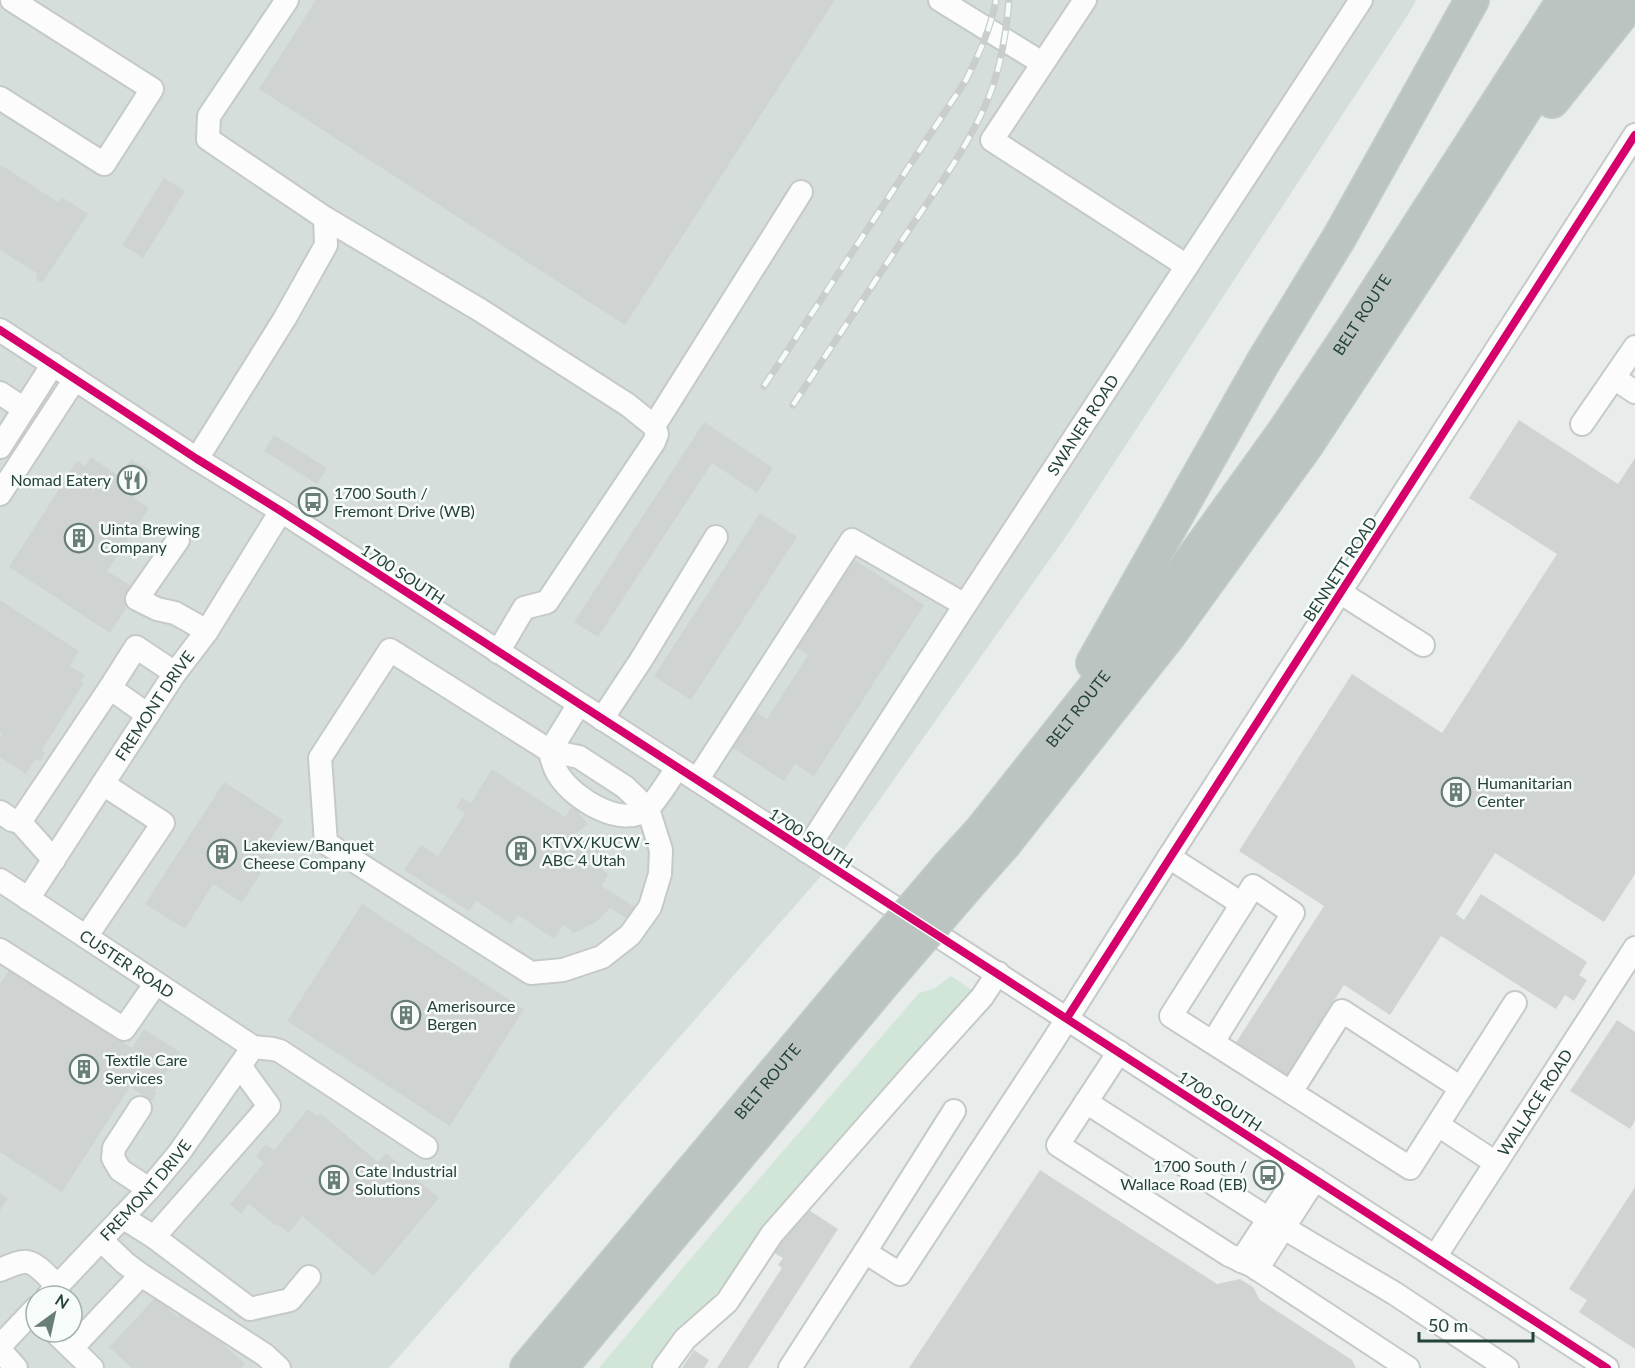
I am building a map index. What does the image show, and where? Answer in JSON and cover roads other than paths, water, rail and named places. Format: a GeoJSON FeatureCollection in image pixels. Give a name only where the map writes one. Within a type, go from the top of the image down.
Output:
{"type":"FeatureCollection","features":[{"type":"Feature","properties":{"kind":"highway"},"geometry":{"type":"LineString","coordinates":[[1041,756],[1262,364],[1339,238],[1472,0]]}},
{"type":"Feature","properties":{"kind":"highway","name":"BELT ROUTE"},"geometry":{"type":"LineString","coordinates":[[962,872],[981,831],[1153,614],[1284,432],[1564,0]]}},
{"type":"Feature","properties":{"kind":"highway","name":"BELT ROUTE"},"geometry":{"type":"LineString","coordinates":[[527,1368],[962,872],[1004,844],[1067,766],[1209,582],[1305,447],[1445,234],[1594,0]]}},
{"type":"Feature","properties":{"kind":"highway"},"geometry":{"type":"LineString","coordinates":[[1445,234],[1633,0]]}},
{"type":"Feature","properties":{"kind":"highway","name":"BELT ROUTE"},"geometry":{"type":"LineString","coordinates":[[567,1361],[874,974]]}},
{"type":"Feature","properties":{"kind":"street"},"geometry":{"type":"LineString","coordinates":[[0,98],[104,164],[152,89],[12,0]]}},
{"type":"Feature","properties":{"kind":"street"},"geometry":{"type":"LineString","coordinates":[[287,0],[208,116],[208,139],[325,218],[480,310],[628,405],[654,426],[657,434],[654,442],[547,602],[524,608],[498,652]]}},
{"type":"Feature","properties":{"kind":"street"},"geometry":{"type":"LineString","coordinates":[[940,0],[1042,63]]}},
{"type":"Feature","properties":{"kind":"street"},"geometry":{"type":"LineString","coordinates":[[1085,0],[992,140],[1187,266]]}},
{"type":"Feature","properties":{"kind":"street","name":"SWANER ROAD"},"geometry":{"type":"LineString","coordinates":[[806,851],[964,605],[1361,0]]}},
{"type":"Feature","properties":{"kind":"street","name":"BENNETT ROAD"},"geometry":{"type":"LineString","coordinates":[[864,1252],[900,1274],[995,1131],[1635,135]]}},
{"type":"Feature","properties":{"kind":"street"},"geometry":{"type":"LineString","coordinates":[[654,426],[801,192]]}},
{"type":"Feature","properties":{"kind":"street"},"geometry":{"type":"LineString","coordinates":[[197,459],[285,318],[326,245],[325,218]]}},
{"type":"Feature","properties":{"kind":"street","name":"1700 SOUTH"},"geometry":{"type":"LineString","coordinates":[[0,330],[1608,1368]]}},
{"type":"Feature","properties":{"kind":"street"},"geometry":{"type":"LineString","coordinates":[[1582,424],[1635,347]]}},
{"type":"Feature","properties":{"kind":"street"},"geometry":{"type":"LineString","coordinates":[[0,447],[53,364]]}},
{"type":"Feature","properties":{"kind":"street"},"geometry":{"type":"LineString","coordinates":[[1614,378],[1635,392]]}},
{"type":"Feature","properties":{"kind":"street"},"geometry":{"type":"LineString","coordinates":[[0,494],[75,379]]}},
{"type":"Feature","properties":{"kind":"street"},"geometry":{"type":"LineString","coordinates":[[0,393],[24,409]]}},
{"type":"Feature","properties":{"kind":"street","name":"FREMONT DRIVE"},"geometry":{"type":"LineString","coordinates":[[28,899],[175,673],[207,631],[281,511]]}},
{"type":"Feature","properties":{"kind":"street"},"geometry":{"type":"LineString","coordinates":[[602,719],[716,537]]}},
{"type":"Feature","properties":{"kind":"street"},"geometry":{"type":"LineString","coordinates":[[178,540],[137,599],[157,609],[175,612],[207,631]]}},
{"type":"Feature","properties":{"kind":"street"},"geometry":{"type":"LineString","coordinates":[[697,780],[852,540],[964,605]]}},
{"type":"Feature","properties":{"kind":"street"},"geometry":{"type":"LineString","coordinates":[[1341,593],[1423,645]]}},
{"type":"Feature","properties":{"kind":"street"},"geometry":{"type":"LineString","coordinates":[[0,812],[12,820],[26,814],[135,647],[175,673]]}},
{"type":"Feature","properties":{"kind":"street"},"geometry":{"type":"LineString","coordinates":[[390,650],[550,751],[579,757],[625,787],[648,809],[661,850],[660,874],[650,907],[630,935],[602,957],[563,970],[531,973],[326,843],[320,758],[390,650]]}},
{"type":"Feature","properties":{"kind":"street"},"geometry":{"type":"LineString","coordinates":[[110,688],[148,715]]}},
{"type":"Feature","properties":{"kind":"street"},"geometry":{"type":"LineString","coordinates":[[579,704],[550,751],[554,767],[561,779],[578,796],[600,809],[633,816],[648,809],[678,768]]}},
{"type":"Feature","properties":{"kind":"street"},"geometry":{"type":"LineString","coordinates":[[86,936],[163,823],[103,784]]}},
{"type":"Feature","properties":{"kind":"street"},"geometry":{"type":"LineString","coordinates":[[26,814],[54,860]]}},
{"type":"Feature","properties":{"kind":"street"},"geometry":{"type":"LineString","coordinates":[[1169,857],[1242,904]]}},
{"type":"Feature","properties":{"kind":"street","name":"CUSTER ROAD"},"geometry":{"type":"LineString","coordinates":[[2,886],[28,899],[86,936],[253,1047]]}},
{"type":"Feature","properties":{"kind":"street"},"geometry":{"type":"LineString","coordinates":[[1213,1042],[1293,913],[1252,886],[1171,1016],[1410,1168],[1515,1003]]}},
{"type":"Feature","properties":{"kind":"street","name":"WALLACE ROAD"},"geometry":{"type":"LineString","coordinates":[[1436,1257],[1635,948]]}},
{"type":"Feature","properties":{"kind":"street"},"geometry":{"type":"LineString","coordinates":[[0,950],[124,1029],[156,983]]}},
{"type":"Feature","properties":{"kind":"street"},"geometry":{"type":"LineString","coordinates":[[664,1368],[685,1339],[728,1302],[772,1234],[982,998],[998,973]]}},
{"type":"Feature","properties":{"kind":"street"},"geometry":{"type":"LineString","coordinates":[[1291,1092],[1342,1011],[1461,1088]]}},
{"type":"Feature","properties":{"kind":"street"},"geometry":{"type":"LineString","coordinates":[[253,1047],[273,1048],[280,1051],[426,1147]]}},
{"type":"Feature","properties":{"kind":"street","name":"FREMONT DRIVE"},"geometry":{"type":"LineString","coordinates":[[60,1284],[149,1189],[179,1153],[253,1047]]}},
{"type":"Feature","properties":{"kind":"street"},"geometry":{"type":"LineString","coordinates":[[1119,1052],[1058,1145],[1408,1368]]}},
{"type":"Feature","properties":{"kind":"street"},"geometry":{"type":"LineString","coordinates":[[154,1237],[269,1106],[240,1066]]}},
{"type":"Feature","properties":{"kind":"street"},"geometry":{"type":"LineString","coordinates":[[1086,1102],[1276,1223],[1394,1293],[1507,1368]]}},
{"type":"Feature","properties":{"kind":"street"},"geometry":{"type":"LineString","coordinates":[[140,1108],[114,1148],[113,1158],[120,1170],[149,1189]]}},
{"type":"Feature","properties":{"kind":"street"},"geometry":{"type":"LineString","coordinates":[[790,1368],[954,1111]]}},
{"type":"Feature","properties":{"kind":"street"},"geometry":{"type":"LineString","coordinates":[[1438,1125],[1496,1163]]}},
{"type":"Feature","properties":{"kind":"street"},"geometry":{"type":"LineString","coordinates":[[1249,1265],[1308,1174]]}},
{"type":"Feature","properties":{"kind":"street"},"geometry":{"type":"LineString","coordinates":[[122,1217],[154,1237],[250,1309],[290,1300],[309,1277]]}},
{"type":"Feature","properties":{"kind":"street"},"geometry":{"type":"LineString","coordinates":[[101,1240],[141,1275],[265,1355],[279,1368]]}},
{"type":"Feature","properties":{"kind":"street"},"geometry":{"type":"LineString","coordinates":[[0,1270],[27,1262],[34,1265],[38,1284]]}},
{"type":"Feature","properties":{"kind":"street"},"geometry":{"type":"LineString","coordinates":[[72,1348],[141,1275]]}},
{"type":"Feature","properties":{"kind":"street","name":"FREMONT DRIVE"},"geometry":{"type":"LineString","coordinates":[[0,1348],[24,1322]]}},
{"type":"Feature","properties":{"kind":"street"},"geometry":{"type":"LineString","coordinates":[[68,1344],[92,1368]]}},
{"type":"Feature","properties":{"kind":"street"},"geometry":{"type":"LineString","coordinates":[[0,1348],[16,1368]]}},
{"type":"Feature","properties":{"kind":"railway"},"geometry":{"type":"LineString","coordinates":[[764,386],[966,80],[984,41],[996,0]]}},
{"type":"Feature","properties":{"kind":"railway"},"geometry":{"type":"LineString","coordinates":[[793,405],[945,177],[976,124],[990,93],[998,67],[1009,0]]}},
{"type":"Feature","properties":{"kind":"place","name":"Nomad Eatery"},"geometry":{"type":"Point","coordinates":[132,480]}},
{"type":"Feature","properties":{"kind":"place","name":"1700 South / Fremont Drive (WB)"},"geometry":{"type":"Point","coordinates":[313,502]}},
{"type":"Feature","properties":{"kind":"place","name":"Uinta Brewing Company"},"geometry":{"type":"Point","coordinates":[79,538]}},
{"type":"Feature","properties":{"kind":"place","name":"Humanitarian Center"},"geometry":{"type":"Point","coordinates":[1456,792]}},
{"type":"Feature","properties":{"kind":"place","name":"KTVX/KUCW - ABC 4 Utah"},"geometry":{"type":"Point","coordinates":[521,851]}},
{"type":"Feature","properties":{"kind":"place","name":"Lakeview/Banquet Cheese Company"},"geometry":{"type":"Point","coordinates":[222,854]}},
{"type":"Feature","properties":{"kind":"place","name":"Amerisource Bergen"},"geometry":{"type":"Point","coordinates":[406,1015]}},
{"type":"Feature","properties":{"kind":"place","name":"Textile Care Services"},"geometry":{"type":"Point","coordinates":[84,1069]}},
{"type":"Feature","properties":{"kind":"place","name":"1700 South / Wallace Road (EB)"},"geometry":{"type":"Point","coordinates":[1268,1175]}},
{"type":"Feature","properties":{"kind":"place","name":"Cate Industrial Solutions"},"geometry":{"type":"Point","coordinates":[334,1180]}}]}
